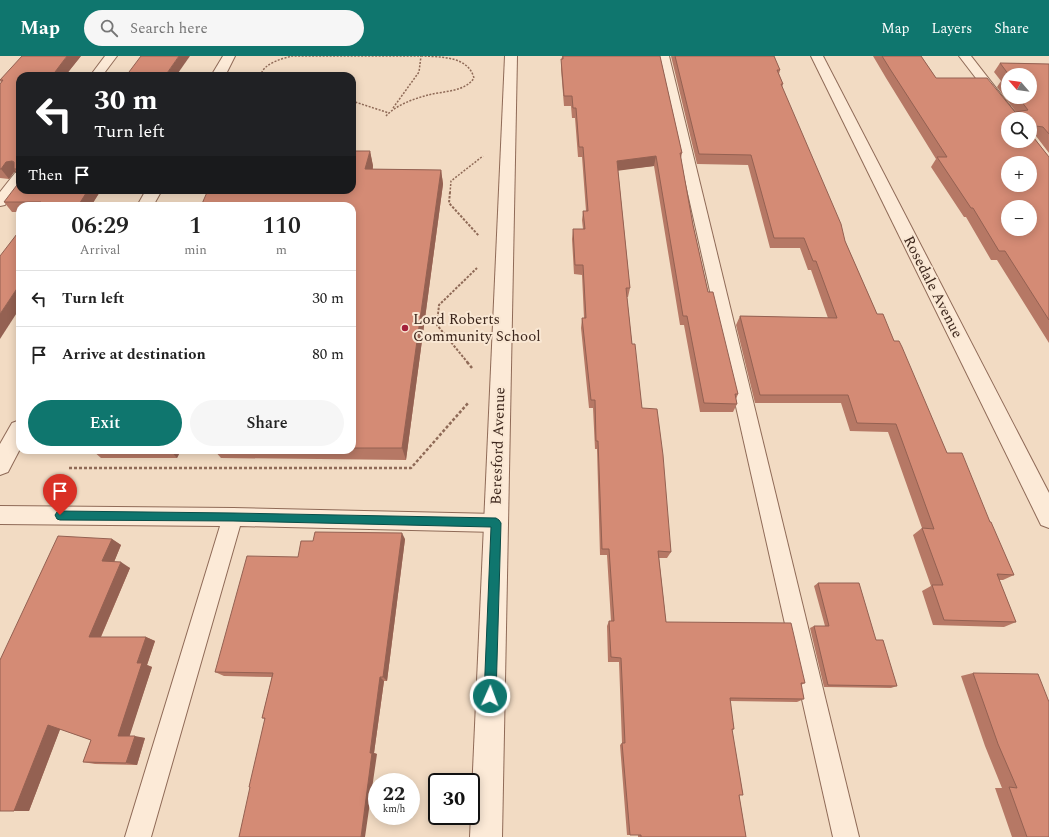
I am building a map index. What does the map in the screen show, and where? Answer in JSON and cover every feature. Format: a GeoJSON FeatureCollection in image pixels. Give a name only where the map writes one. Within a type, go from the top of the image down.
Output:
{"type":"FeatureCollection","features":[{"type":"Feature","properties":{"kind":"street"},"geometry":{"type":"LineString","coordinates":[[220,72],[229,56]]}},
{"type":"Feature","properties":{"kind":"street","name":"Beresford Avenue"},"geometry":{"type":"LineString","coordinates":[[486,837],[511,56]]}},
{"type":"Feature","properties":{"kind":"street","name":"Rosedale Avenue"},"geometry":{"type":"LineString","coordinates":[[817,56],[1049,517]]}},
{"type":"Feature","properties":{"kind":"street"},"geometry":{"type":"LineString","coordinates":[[0,465],[16,436]]}},
{"type":"Feature","properties":{"kind":"lane"},"geometry":{"type":"LineString","coordinates":[[99,72],[111,56]]}},
{"type":"Feature","properties":{"kind":"lane"},"geometry":{"type":"LineString","coordinates":[[663,56],[846,837]]}},
{"type":"Feature","properties":{"kind":"lane"},"geometry":{"type":"LineString","coordinates":[[965,56],[1009,112]]}},
{"type":"Feature","properties":{"kind":"lane"},"geometry":{"type":"LineString","coordinates":[[0,202],[16,181]]}},
{"type":"Feature","properties":{"kind":"lane"},"geometry":{"type":"LineString","coordinates":[[0,515],[233,517],[496,523]]}},
{"type":"Feature","properties":{"kind":"lane"},"geometry":{"type":"LineString","coordinates":[[138,837],[233,517]]}},
{"type":"Feature","properties":{"kind":"path"},"geometry":{"type":"LineString","coordinates":[[262,72],[263,69],[280,59],[292,56],[421,56],[446,58],[468,64],[473,71],[474,78],[470,84],[460,88],[427,95],[393,108]]}},
{"type":"Feature","properties":{"kind":"path"},"geometry":{"type":"LineString","coordinates":[[386,116],[419,72],[421,56]]}},
{"type":"Feature","properties":{"kind":"path"},"geometry":{"type":"LineString","coordinates":[[356,102],[389,113]]}},
{"type":"Feature","properties":{"kind":"path"},"geometry":{"type":"LineString","coordinates":[[481,238],[449,203],[451,181],[486,153]]}},
{"type":"Feature","properties":{"kind":"path"},"geometry":{"type":"LineString","coordinates":[[472,368],[437,325],[439,305],[479,267]]}},
{"type":"Feature","properties":{"kind":"path"},"geometry":{"type":"LineString","coordinates":[[69,468],[411,468],[469,402]]}},
{"type":"Feature","properties":{"kind":"building"},"geometry":{"type":"Polygon","coordinates":[[[22,56],[67,56],[55,72],[16,72],[16,169],[14,169],[14,162],[12,161],[6,162],[0,169],[0,84],[3,80],[0,80],[22,56]]]}},
{"type":"Feature","properties":{"kind":"building"},"geometry":{"type":"Polygon","coordinates":[[[141,56],[179,56],[168,72],[129,72],[141,56]]]}},
{"type":"Feature","properties":{"kind":"building"},"geometry":{"type":"Polygon","coordinates":[[[563,56],[660,56],[682,153],[680,153],[693,225],[708,292],[713,292],[738,394],[735,394],[737,404],[704,403],[687,316],[683,316],[656,156],[617,161],[630,288],[626,288],[632,344],[635,344],[642,408],[657,409],[663,455],[671,552],[658,551],[666,622],[791,623],[805,683],[801,683],[804,699],[730,698],[734,729],[732,729],[743,795],[739,795],[746,837],[641,837],[641,835],[630,835],[622,743],[625,743],[621,658],[611,657],[609,621],[614,621],[609,549],[602,549],[595,400],[591,400],[582,318],[586,318],[583,265],[575,265],[573,229],[585,229],[583,211],[588,211],[583,147],[579,147],[576,108],[573,108],[572,96],[564,96],[561,59],[563,59],[563,56]]]}},
{"type":"Feature","properties":{"kind":"building"},"geometry":{"type":"Polygon","coordinates":[[[675,56],[774,56],[780,70],[777,70],[783,84],[781,84],[841,224],[845,241],[877,314],[883,314],[894,341],[899,341],[947,453],[962,453],[990,522],[1014,575],[997,574],[1016,622],[944,620],[932,585],[943,585],[922,528],[934,529],[896,424],[857,423],[848,395],[760,395],[740,316],[837,318],[816,261],[813,261],[804,238],[774,238],[751,155],[699,154],[675,56]]]}},
{"type":"Feature","properties":{"kind":"building"},"geometry":{"type":"Polygon","coordinates":[[[882,56],[921,56],[936,78],[987,78],[1001,95],[1001,104],[1008,104],[1015,112],[1001,112],[1001,148],[1037,148],[1037,142],[1049,157],[1049,320],[1005,251],[999,251],[973,208],[971,208],[937,157],[947,157],[882,56]]]}},
{"type":"Feature","properties":{"kind":"building"},"geometry":{"type":"Polygon","coordinates":[[[1000,63],[1049,64],[1049,134],[1043,127],[1037,126],[1037,112],[1015,112],[1028,110],[1023,104],[1037,104],[1037,68],[1004,68],[1000,63]]]}},
{"type":"Feature","properties":{"kind":"building"},"geometry":{"type":"Polygon","coordinates":[[[356,151],[370,151],[365,169],[441,170],[402,448],[356,448],[356,202],[203,202],[206,194],[356,194],[356,151]]]}},
{"type":"Feature","properties":{"kind":"building"},"geometry":{"type":"Polygon","coordinates":[[[16,186],[16,194],[86,194],[80,202],[4,202],[16,186]]]}},
{"type":"Feature","properties":{"kind":"building"},"geometry":{"type":"Polygon","coordinates":[[[16,235],[16,290],[0,314],[0,256],[16,235]]]}},
{"type":"Feature","properties":{"kind":"building"},"geometry":{"type":"Polygon","coordinates":[[[315,532],[402,533],[383,677],[380,677],[361,837],[239,837],[265,718],[262,718],[273,673],[215,672],[247,556],[298,557],[301,541],[313,541],[315,532]]]}},
{"type":"Feature","properties":{"kind":"building"},"geometry":{"type":"Polygon","coordinates":[[[58,536],[112,539],[102,561],[121,562],[89,637],[146,637],[137,663],[142,663],[118,736],[135,736],[126,763],[83,762],[91,740],[48,725],[14,811],[0,811],[0,660],[58,536]]]}},
{"type":"Feature","properties":{"kind":"building"},"geometry":{"type":"Polygon","coordinates":[[[818,583],[859,583],[876,640],[883,640],[897,686],[828,685],[814,626],[829,626],[818,583]]]}},
{"type":"Feature","properties":{"kind":"building"},"geometry":{"type":"Polygon","coordinates":[[[973,673],[1038,674],[1049,702],[1049,837],[1027,837],[1009,787],[1017,788],[998,744],[973,673]]]}},
{"type":"Feature","properties":{"kind":"place","name":"Lord Roberts Community School"},"geometry":{"type":"Point","coordinates":[405,328]}},
{"type":"Feature","properties":{"kind":"route"},"geometry":{"type":"LineString","coordinates":[[60,515],[496,523],[490,696]]}}]}
